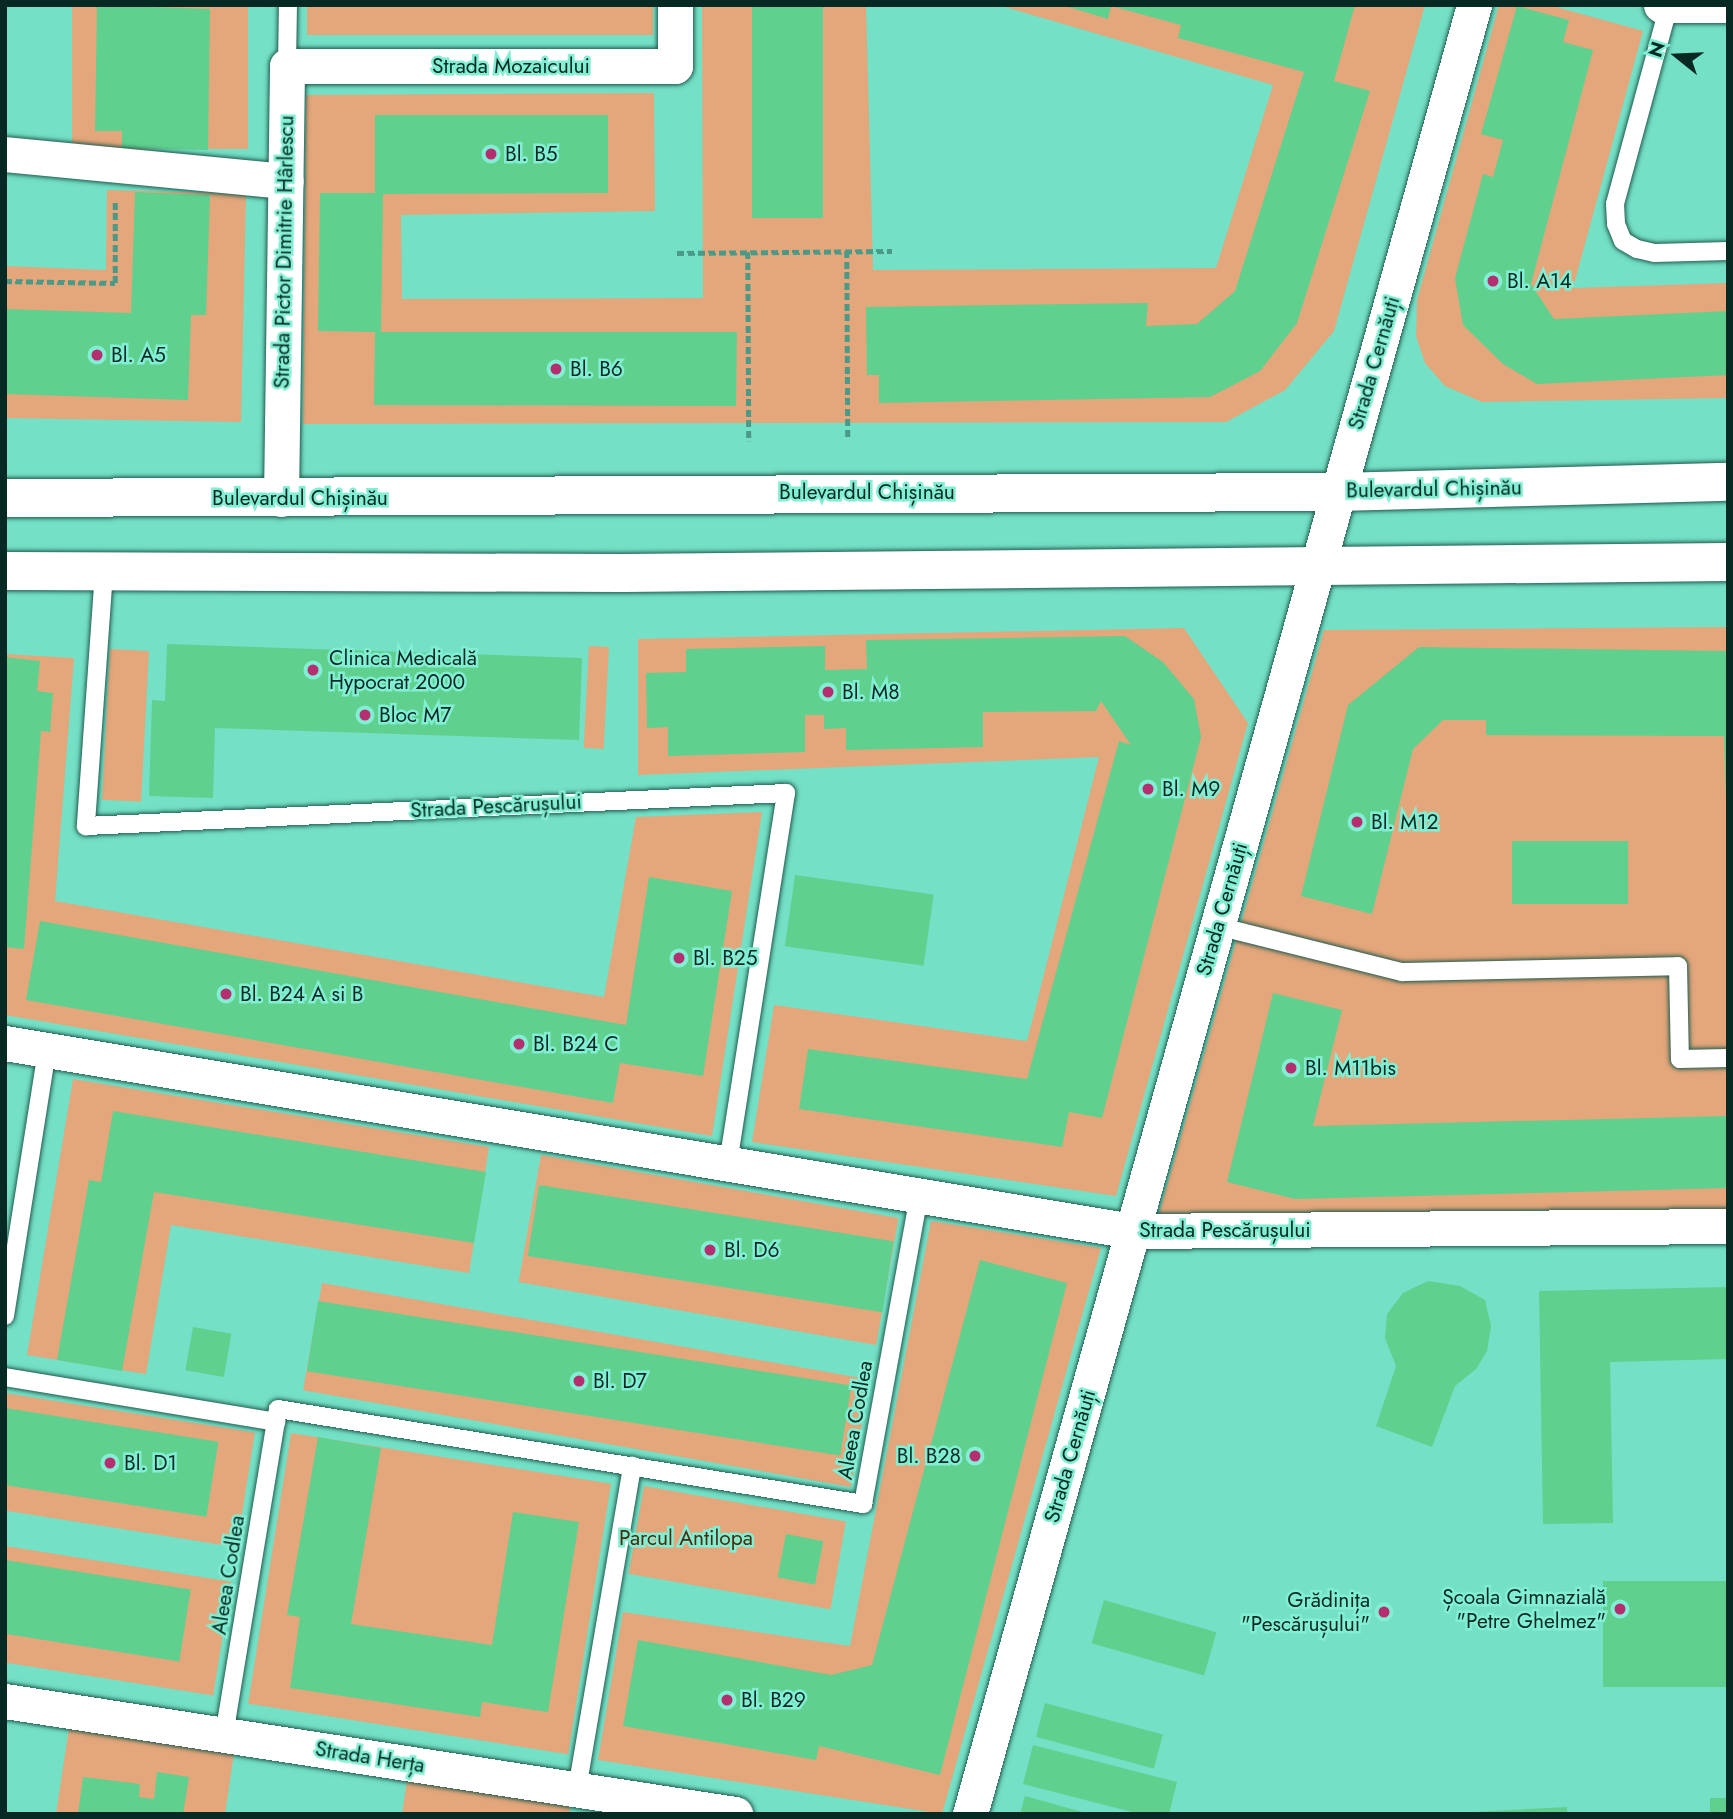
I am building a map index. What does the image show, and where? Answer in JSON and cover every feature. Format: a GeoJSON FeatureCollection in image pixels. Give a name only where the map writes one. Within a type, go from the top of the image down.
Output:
{"type":"FeatureCollection","features":[{"type":"Feature","properties":{"kind":"main road","name":"Bulevardul Chișinău"},"geometry":{"type":"LineString","coordinates":[[5,498],[281,499],[1338,492],[1728,482]]}},
{"type":"Feature","properties":{"kind":"main road"},"geometry":{"type":"LineString","coordinates":[[5,571],[1317,568],[1728,562]]}},
{"type":"Feature","properties":{"kind":"street","name":"Strada Mozaicului"},"geometry":{"type":"LineString","coordinates":[[287,66],[675,66],[675,5]]}},
{"type":"Feature","properties":{"kind":"street","name":"Strada Cernăuți"},"geometry":{"type":"LineString","coordinates":[[970,1814],[1474,5]]}},
{"type":"Feature","properties":{"kind":"street"},"geometry":{"type":"LineString","coordinates":[[1666,6],[1728,5]]}},
{"type":"Feature","properties":{"kind":"street","name":"Strada Pictor Dimitrie Hârlescu"},"geometry":{"type":"LineString","coordinates":[[281,499],[287,66]]}},
{"type":"Feature","properties":{"kind":"street"},"geometry":{"type":"LineString","coordinates":[[5,154],[286,181]]}},
{"type":"Feature","properties":{"kind":"street","name":"Strada Pescărușului"},"geometry":{"type":"LineString","coordinates":[[5,1043],[1132,1231],[1728,1226]]}},
{"type":"Feature","properties":{"kind":"street","name":"Strada Herța"},"geometry":{"type":"LineString","coordinates":[[5,1701],[735,1814]]}},
{"type":"Feature","properties":{"kind":"lane","name":"Strada Pictor Dimitrie Hârlescu"},"geometry":{"type":"LineString","coordinates":[[287,66],[288,5]]}},
{"type":"Feature","properties":{"kind":"lane"},"geometry":{"type":"LineString","coordinates":[[1666,6],[1615,204],[1616,223],[1623,241],[1637,249],[1654,253],[1728,251]]}},
{"type":"Feature","properties":{"kind":"lane","name":"Strada Pescărușului"},"geometry":{"type":"LineString","coordinates":[[104,572],[86,826],[786,793],[728,1164]]}},
{"type":"Feature","properties":{"kind":"lane"},"geometry":{"type":"LineString","coordinates":[[1217,926],[1402,972],[1678,966],[1680,1059],[1728,1058]]}},
{"type":"Feature","properties":{"kind":"lane"},"geometry":{"type":"LineString","coordinates":[[5,1317],[47,1050]]}},
{"type":"Feature","properties":{"kind":"lane","name":"Aleea Codlea"},"geometry":{"type":"LineString","coordinates":[[224,1735],[278,1409],[863,1504],[919,1195]]}},
{"type":"Feature","properties":{"kind":"lane"},"geometry":{"type":"LineString","coordinates":[[5,1377],[276,1422]]}},
{"type":"Feature","properties":{"kind":"lane"},"geometry":{"type":"LineString","coordinates":[[577,1789],[632,1466]]}},
{"type":"Feature","properties":{"kind":"path"},"geometry":{"type":"LineString","coordinates":[[5,281],[115,283],[115,190]]}},
{"type":"Feature","properties":{"kind":"path"},"geometry":{"type":"LineString","coordinates":[[847,251],[848,439]]}},
{"type":"Feature","properties":{"kind":"path"},"geometry":{"type":"LineString","coordinates":[[677,253],[892,251]]}},
{"type":"Feature","properties":{"kind":"path"},"geometry":{"type":"LineString","coordinates":[[748,252],[749,441]]}},
{"type":"Feature","properties":{"kind":"green space"},"geometry":{"type":"Polygon","coordinates":[[[72,5],[248,5],[248,149],[72,149],[72,5]]]}},
{"type":"Feature","properties":{"kind":"green space"},"geometry":{"type":"Polygon","coordinates":[[[307,5],[653,5],[653,35],[307,35],[307,5]]]}},
{"type":"Feature","properties":{"kind":"green space"},"geometry":{"type":"Polygon","coordinates":[[[702,5],[866,5],[873,270],[1216,268],[1273,85],[998,5],[1425,5],[1334,331],[1285,390],[1226,422],[303,424],[306,95],[654,93],[655,211],[401,215],[402,299],[703,298],[702,5]]]}},
{"type":"Feature","properties":{"kind":"green space"},"geometry":{"type":"Polygon","coordinates":[[[1499,5],[1549,5],[1643,31],[1573,288],[1728,283],[1728,398],[1482,402],[1445,386],[1425,363],[1416,336],[1417,300],[1499,5]]]}},
{"type":"Feature","properties":{"kind":"green space"},"geometry":{"type":"Polygon","coordinates":[[[107,190],[246,194],[241,422],[5,418],[5,266],[106,270],[107,190]]]}},
{"type":"Feature","properties":{"kind":"green space"},"geometry":{"type":"Polygon","coordinates":[[[1728,627],[1728,1209],[1159,1214],[1324,630],[1728,627]]]}},
{"type":"Feature","properties":{"kind":"green space"},"geometry":{"type":"Polygon","coordinates":[[[1184,628],[1248,723],[1116,1196],[752,1142],[774,1005],[1027,1041],[1099,757],[638,775],[638,639],[1184,628]]]}},
{"type":"Feature","properties":{"kind":"green space"},"geometry":{"type":"Polygon","coordinates":[[[589,646],[609,647],[604,749],[584,748],[589,646]]]}},
{"type":"Feature","properties":{"kind":"green space"},"geometry":{"type":"Polygon","coordinates":[[[110,649],[149,651],[141,802],[102,800],[110,649]]]}},
{"type":"Feature","properties":{"kind":"green space"},"geometry":{"type":"Polygon","coordinates":[[[5,654],[74,658],[55,901],[604,997],[636,817],[762,812],[712,1136],[5,1015],[5,654]]]}},
{"type":"Feature","properties":{"kind":"green space"},"geometry":{"type":"Polygon","coordinates":[[[73,1079],[489,1147],[469,1273],[171,1225],[146,1374],[27,1355],[73,1079]]]}},
{"type":"Feature","properties":{"kind":"green space"},"geometry":{"type":"Polygon","coordinates":[[[541,1155],[898,1218],[876,1345],[519,1282],[541,1155]]]}},
{"type":"Feature","properties":{"kind":"green space"},"geometry":{"type":"Polygon","coordinates":[[[931,1221],[1101,1248],[942,1814],[598,1760],[623,1612],[850,1646],[931,1221]]]}},
{"type":"Feature","properties":{"kind":"green space","name":"Bl. D7"},"geometry":{"type":"Polygon","coordinates":[[[322,1283],[870,1380],[851,1487],[303,1390],[322,1283]]]}},
{"type":"Feature","properties":{"kind":"green space"},"geometry":{"type":"Polygon","coordinates":[[[5,1393],[255,1433],[237,1547],[5,1510],[5,1393]]]}},
{"type":"Feature","properties":{"kind":"green space"},"geometry":{"type":"Polygon","coordinates":[[[291,1433],[611,1484],[568,1754],[248,1704],[291,1433]]]}},
{"type":"Feature","properties":{"kind":"green space","name":"Parcul Antilopa"},"geometry":{"type":"Polygon","coordinates":[[[644,1486],[846,1522],[830,1609],[629,1574],[644,1486]]]}},
{"type":"Feature","properties":{"kind":"green space"},"geometry":{"type":"Polygon","coordinates":[[[5,1546],[231,1582],[213,1695],[5,1662],[5,1546]]]}},
{"type":"Feature","properties":{"kind":"green space"},"geometry":{"type":"Polygon","coordinates":[[[69,1728],[234,1753],[225,1814],[56,1814],[69,1728]]]}},
{"type":"Feature","properties":{"kind":"green space"},"geometry":{"type":"Polygon","coordinates":[[[407,1780],[571,1805],[569,1814],[402,1814],[407,1780]]]}},
{"type":"Feature","properties":{"kind":"building"},"geometry":{"type":"Polygon","coordinates":[[[97,5],[210,9],[208,150],[122,148],[122,131],[95,131],[97,5]]]}},
{"type":"Feature","properties":{"kind":"building"},"geometry":{"type":"Polygon","coordinates":[[[752,5],[823,5],[823,218],[752,218],[752,5]]]}},
{"type":"Feature","properties":{"kind":"building"},"geometry":{"type":"Polygon","coordinates":[[[1062,5],[1355,5],[1334,81],[1370,91],[1297,323],[1260,371],[1210,397],[879,403],[879,375],[867,375],[866,307],[1148,303],[1146,326],[1197,324],[1235,291],[1304,72],[1178,38],[1181,25],[1111,6],[1108,19],[1062,5]]]}},
{"type":"Feature","properties":{"kind":"building"},"geometry":{"type":"Polygon","coordinates":[[[1517,6],[1569,20],[1563,42],[1593,50],[1531,284],[1554,319],[1728,311],[1728,375],[1537,384],[1503,364],[1463,325],[1455,278],[1483,174],[1493,177],[1503,140],[1481,134],[1517,6]]]}},
{"type":"Feature","properties":{"kind":"building"},"geometry":{"type":"Polygon","coordinates":[[[375,115],[608,115],[608,193],[383,194],[381,332],[737,332],[736,406],[374,405],[375,332],[318,331],[320,193],[375,193],[375,115]]]}},
{"type":"Feature","properties":{"kind":"building","name":"Bl. A5"},"geometry":{"type":"Polygon","coordinates":[[[135,192],[210,195],[206,315],[191,315],[188,400],[5,394],[5,309],[131,313],[135,192]]]}},
{"type":"Feature","properties":{"kind":"building"},"geometry":{"type":"Polygon","coordinates":[[[1125,636],[1163,662],[1194,699],[1201,737],[1102,1118],[1069,1112],[1062,1147],[799,1109],[808,1049],[1027,1079],[1119,741],[1131,745],[1101,701],[1096,711],[983,712],[983,747],[846,750],[846,728],[824,729],[824,715],[805,715],[805,752],[668,756],[668,727],[647,728],[646,673],[686,672],[686,649],[825,646],[825,670],[867,669],[866,640],[1125,636]]]}},
{"type":"Feature","properties":{"kind":"building","name":"Bloc M7"},"geometry":{"type":"Polygon","coordinates":[[[167,644],[582,658],[579,740],[215,728],[213,798],[149,796],[152,700],[165,701],[167,644]]]}},
{"type":"Feature","properties":{"kind":"building"},"geometry":{"type":"Polygon","coordinates":[[[1419,647],[1728,651],[1728,860],[1724,736],[1486,735],[1486,720],[1443,720],[1413,749],[1372,914],[1301,896],[1348,705],[1419,647]]]}},
{"type":"Feature","properties":{"kind":"building"},"geometry":{"type":"Polygon","coordinates":[[[5,657],[40,661],[37,691],[53,693],[50,732],[41,731],[24,949],[5,947],[5,657]]]}},
{"type":"Feature","properties":{"kind":"building"},"geometry":{"type":"Polygon","coordinates":[[[1512,841],[1628,841],[1628,904],[1512,904],[1512,841]]]}},
{"type":"Feature","properties":{"kind":"building"},"geometry":{"type":"Polygon","coordinates":[[[795,875],[934,894],[924,966],[785,946],[795,875]]]}},
{"type":"Feature","properties":{"kind":"building"},"geometry":{"type":"Polygon","coordinates":[[[649,877],[732,891],[703,1076],[620,1063],[613,1103],[26,1000],[40,921],[626,1025],[649,877]]]}},
{"type":"Feature","properties":{"kind":"building"},"geometry":{"type":"Polygon","coordinates":[[[1273,993],[1342,1010],[1313,1126],[1728,1116],[1728,1188],[1295,1199],[1227,1182],[1273,993]]]}},
{"type":"Feature","properties":{"kind":"building"},"geometry":{"type":"Polygon","coordinates":[[[113,1111],[486,1172],[474,1243],[154,1192],[122,1371],[57,1360],[89,1180],[101,1182],[113,1111]]]}},
{"type":"Feature","properties":{"kind":"building","name":"Bl. D6"},"geometry":{"type":"Polygon","coordinates":[[[539,1185],[894,1241],[882,1312],[528,1256],[539,1185]]]}},
{"type":"Feature","properties":{"kind":"building"},"geometry":{"type":"Polygon","coordinates":[[[980,1260],[1067,1283],[940,1775],[819,1746],[816,1760],[623,1726],[638,1640],[831,1675],[872,1665],[980,1260]]]}},
{"type":"Feature","properties":{"kind":"building"},"geometry":{"type":"Polygon","coordinates":[[[1428,1281],[1460,1286],[1485,1300],[1491,1326],[1487,1351],[1476,1369],[1455,1386],[1432,1447],[1376,1426],[1396,1366],[1385,1338],[1387,1314],[1403,1293],[1428,1281]]]}},
{"type":"Feature","properties":{"kind":"building"},"geometry":{"type":"Polygon","coordinates":[[[1728,1287],[1728,1359],[1610,1362],[1613,1523],[1543,1524],[1539,1291],[1728,1287]]]}},
{"type":"Feature","properties":{"kind":"building","name":"Bl. D7"},"geometry":{"type":"Polygon","coordinates":[[[318,1301],[851,1385],[840,1456],[307,1371],[318,1301]]]}},
{"type":"Feature","properties":{"kind":"building"},"geometry":{"type":"Polygon","coordinates":[[[193,1327],[231,1334],[224,1377],[185,1370],[193,1327]]]}},
{"type":"Feature","properties":{"kind":"building","name":"Bl. D1"},"geometry":{"type":"Polygon","coordinates":[[[5,1408],[218,1442],[206,1517],[5,1485],[5,1408]]]}},
{"type":"Feature","properties":{"kind":"building"},"geometry":{"type":"Polygon","coordinates":[[[318,1437],[381,1448],[351,1624],[492,1645],[513,1512],[579,1522],[548,1712],[482,1702],[480,1717],[290,1688],[300,1617],[287,1615],[318,1437]]]}},
{"type":"Feature","properties":{"kind":"building"},"geometry":{"type":"Polygon","coordinates":[[[786,1534],[823,1541],[815,1584],[778,1577],[786,1534]]]}},
{"type":"Feature","properties":{"kind":"building"},"geometry":{"type":"Polygon","coordinates":[[[5,1560],[191,1589],[179,1662],[5,1634],[5,1560]]]}},
{"type":"Feature","properties":{"kind":"building"},"geometry":{"type":"Polygon","coordinates":[[[1603,1581],[1728,1581],[1728,1687],[1603,1687],[1603,1581]]]}},
{"type":"Feature","properties":{"kind":"building"},"geometry":{"type":"Polygon","coordinates":[[[1104,1600],[1216,1632],[1204,1676],[1092,1643],[1104,1600]]]}},
{"type":"Feature","properties":{"kind":"building"},"geometry":{"type":"Polygon","coordinates":[[[1045,1703],[1163,1735],[1154,1768],[1036,1737],[1045,1703]]]}},
{"type":"Feature","properties":{"kind":"building"},"geometry":{"type":"Polygon","coordinates":[[[1033,1745],[1177,1782],[1169,1814],[1140,1814],[1023,1784],[1033,1745]]]}},
{"type":"Feature","properties":{"kind":"building"},"geometry":{"type":"Polygon","coordinates":[[[157,1772],[189,1777],[183,1814],[78,1814],[83,1777],[140,1784],[139,1797],[154,1799],[157,1772]]]}},
{"type":"Feature","properties":{"kind":"building"},"geometry":{"type":"Polygon","coordinates":[[[1025,1796],[1086,1813],[1086,1814],[1020,1814],[1025,1796]]]}},
{"type":"Feature","properties":{"kind":"building"},"geometry":{"type":"Polygon","coordinates":[[[1710,1798],[1728,1798],[1728,1814],[1710,1814],[1710,1798]]]}},
{"type":"Feature","properties":{"kind":"building"},"geometry":{"type":"Polygon","coordinates":[[[1567,1807],[1567,1814],[1472,1814],[1472,1812],[1567,1807]]]}},
{"type":"Feature","properties":{"kind":"place","name":"Bl. B5"},"geometry":{"type":"Point","coordinates":[491,154]}},
{"type":"Feature","properties":{"kind":"place","name":"Bl. A14"},"geometry":{"type":"Point","coordinates":[1493,281]}},
{"type":"Feature","properties":{"kind":"place","name":"Bl. A5"},"geometry":{"type":"Point","coordinates":[97,355]}},
{"type":"Feature","properties":{"kind":"place","name":"Bl. B6"},"geometry":{"type":"Point","coordinates":[556,369]}},
{"type":"Feature","properties":{"kind":"place","name":"Clinica Medicală Hypocrat 2000"},"geometry":{"type":"Point","coordinates":[313,670]}},
{"type":"Feature","properties":{"kind":"place","name":"Bl. M8"},"geometry":{"type":"Point","coordinates":[828,692]}},
{"type":"Feature","properties":{"kind":"place","name":"Bloc M7"},"geometry":{"type":"Point","coordinates":[365,715]}},
{"type":"Feature","properties":{"kind":"place","name":"Bl. M9"},"geometry":{"type":"Point","coordinates":[1148,789]}},
{"type":"Feature","properties":{"kind":"place","name":"Bl. M12"},"geometry":{"type":"Point","coordinates":[1357,822]}},
{"type":"Feature","properties":{"kind":"place","name":"Bl. B25"},"geometry":{"type":"Point","coordinates":[679,958]}},
{"type":"Feature","properties":{"kind":"place","name":"Bl. B24 A si B"},"geometry":{"type":"Point","coordinates":[226,994]}},
{"type":"Feature","properties":{"kind":"place","name":"Bl. B24 C"},"geometry":{"type":"Point","coordinates":[519,1044]}},
{"type":"Feature","properties":{"kind":"place","name":"Bl. M11bis"},"geometry":{"type":"Point","coordinates":[1291,1068]}},
{"type":"Feature","properties":{"kind":"place","name":"Bl. D6"},"geometry":{"type":"Point","coordinates":[710,1250]}},
{"type":"Feature","properties":{"kind":"place","name":"Bl. D7"},"geometry":{"type":"Point","coordinates":[579,1381]}},
{"type":"Feature","properties":{"kind":"place","name":"Bl. B28"},"geometry":{"type":"Point","coordinates":[975,1456]}},
{"type":"Feature","properties":{"kind":"place","name":"Bl. D1"},"geometry":{"type":"Point","coordinates":[110,1463]}},
{"type":"Feature","properties":{"kind":"place","name":"Școala Gimnazială \"Petre Ghelmez\""},"geometry":{"type":"Point","coordinates":[1620,1609]}},
{"type":"Feature","properties":{"kind":"place","name":"Grădinița \"Pescărușului\""},"geometry":{"type":"Point","coordinates":[1384,1612]}},
{"type":"Feature","properties":{"kind":"place","name":"Bl. B29"},"geometry":{"type":"Point","coordinates":[727,1700]}}]}
